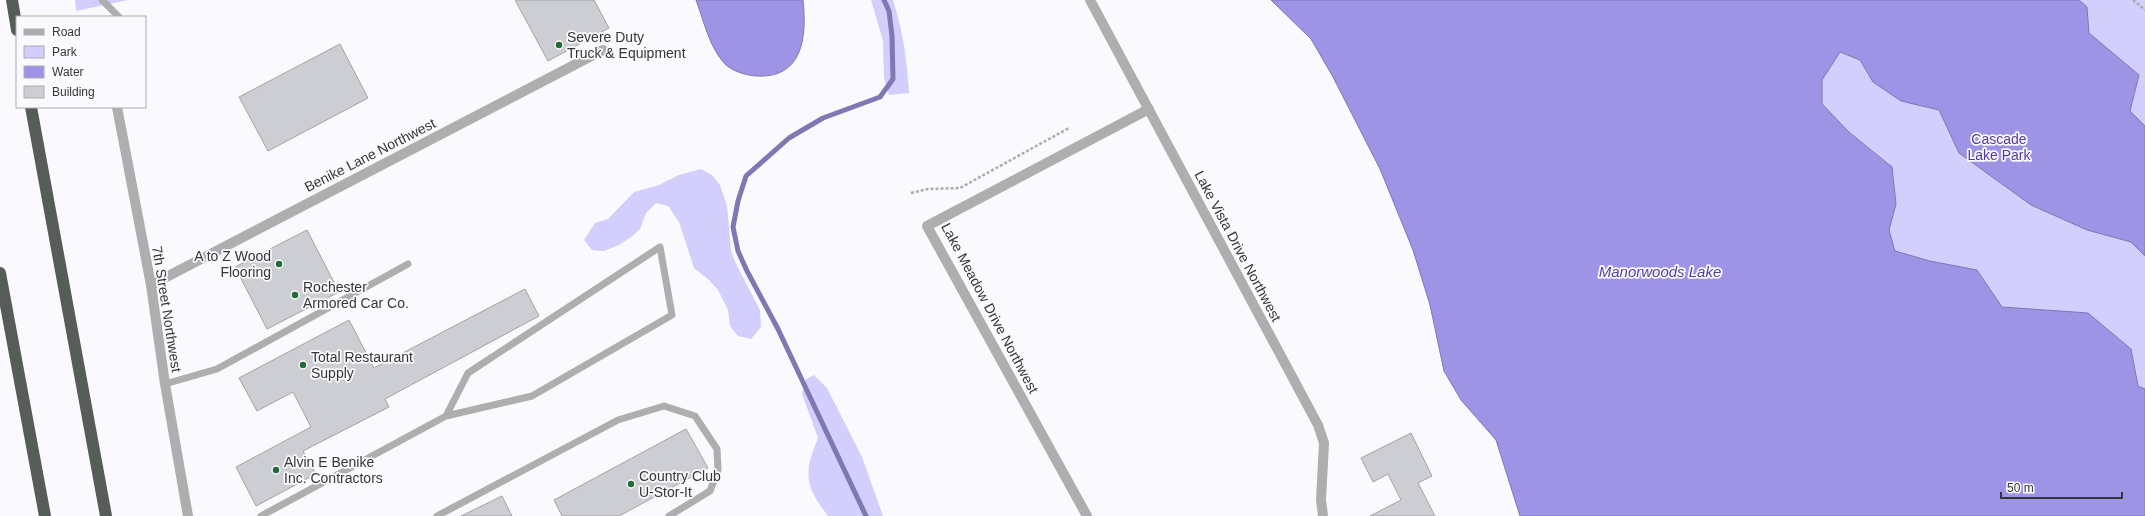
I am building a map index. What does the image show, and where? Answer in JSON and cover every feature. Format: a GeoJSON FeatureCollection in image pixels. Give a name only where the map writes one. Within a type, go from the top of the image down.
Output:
{"type":"FeatureCollection","features":[{"type":"Feature","properties":{"kind":"highway"},"geometry":{"type":"LineString","coordinates":[[12,0],[16,24]]}},
{"type":"Feature","properties":{"kind":"highway"},"geometry":{"type":"LineString","coordinates":[[31,108],[106,516]]}},
{"type":"Feature","properties":{"kind":"highway"},"geometry":{"type":"LineString","coordinates":[[0,273],[44,516]]}},
{"type":"Feature","properties":{"kind":"street","name":"Lake Vista Drive Northwest"},"geometry":{"type":"LineString","coordinates":[[1090,0],[1318,425],[1324,443],[1321,500],[1323,516]]}},
{"type":"Feature","properties":{"kind":"street","name":"Benike Lane Northwest"},"geometry":{"type":"LineString","coordinates":[[151,285],[603,50]]}},
{"type":"Feature","properties":{"kind":"street","name":"7th Street Northwest"},"geometry":{"type":"LineString","coordinates":[[117,108],[151,285],[165,384],[188,516]]}},
{"type":"Feature","properties":{"kind":"street","name":"Lake Meadow Drive Northwest"},"geometry":{"type":"LineString","coordinates":[[1087,516],[928,226],[1149,109]]}},
{"type":"Feature","properties":{"kind":"lane"},"geometry":{"type":"LineString","coordinates":[[102,0],[118,16]]}},
{"type":"Feature","properties":{"kind":"lane"},"geometry":{"type":"LineString","coordinates":[[261,516],[446,416],[532,396],[672,315],[660,247],[468,373],[446,416]]}},
{"type":"Feature","properties":{"kind":"lane"},"geometry":{"type":"LineString","coordinates":[[165,384],[217,369],[408,264]]}},
{"type":"Feature","properties":{"kind":"lane"},"geometry":{"type":"LineString","coordinates":[[437,516],[618,420],[664,406],[695,416],[717,449],[718,470],[710,491],[669,516]]}},
{"type":"Feature","properties":{"kind":"path"},"geometry":{"type":"LineString","coordinates":[[2133,0],[2145,10]]}},
{"type":"Feature","properties":{"kind":"path"},"geometry":{"type":"LineString","coordinates":[[911,193],[928,189],[960,188],[1069,128]]}},
{"type":"Feature","properties":{"kind":"green space"},"geometry":{"type":"Polygon","coordinates":[[[75,0],[128,0],[76,11],[75,0]]]}},
{"type":"Feature","properties":{"kind":"green space"},"geometry":{"type":"Polygon","coordinates":[[[871,0],[893,0],[904,46],[909,93],[889,95],[884,78],[883,41],[871,0]]]}},
{"type":"Feature","properties":{"kind":"green space","name":"Cascade Lake Park"},"geometry":{"type":"Polygon","coordinates":[[[1762,0],[2145,0],[2145,430],[1981,433],[1762,0]]]}},
{"type":"Feature","properties":{"kind":"green space"},"geometry":{"type":"Polygon","coordinates":[[[701,169],[712,175],[720,185],[727,206],[731,250],[735,262],[760,310],[761,327],[751,339],[738,336],[730,326],[728,310],[718,290],[709,280],[694,268],[679,222],[668,206],[656,203],[646,213],[640,229],[619,245],[604,251],[592,250],[584,240],[595,223],[608,219],[634,192],[659,185],[679,175],[701,169]]]}},
{"type":"Feature","properties":{"kind":"green space"},"geometry":{"type":"Polygon","coordinates":[[[814,375],[827,388],[862,457],[883,516],[828,516],[815,496],[809,479],[809,471],[810,461],[818,438],[802,394],[806,379],[814,375]]]}},
{"type":"Feature","properties":{"kind":"water"},"geometry":{"type":"Polygon","coordinates":[[[696,0],[803,0],[804,28],[799,53],[793,63],[784,71],[772,75],[756,76],[731,69],[719,57],[715,50],[696,0]]]}},
{"type":"Feature","properties":{"kind":"water","name":"Manorwoods Lake"},"geometry":{"type":"Polygon","coordinates":[[[1271,0],[2079,0],[2087,7],[2089,33],[2139,75],[2130,111],[2145,126],[2145,256],[2131,242],[2087,230],[2031,205],[1959,153],[1939,110],[1901,101],[1873,82],[1860,60],[1840,52],[1822,80],[1822,104],[1850,133],[1892,167],[1896,204],[1889,230],[1895,251],[1930,261],[1977,270],[2002,307],[2088,313],[2131,349],[2138,386],[2145,389],[2145,516],[1520,516],[1496,440],[1461,400],[1444,371],[1430,305],[1413,250],[1380,169],[1333,77],[1311,39],[1271,0]]]}},
{"type":"Feature","properties":{"kind":"building","name":"Severe Duty Truck & Equipment"},"geometry":{"type":"Polygon","coordinates":[[[515,0],[594,0],[609,28],[548,61],[515,0]]]}},
{"type":"Feature","properties":{"kind":"building"},"geometry":{"type":"Polygon","coordinates":[[[340,44],[368,98],[268,151],[239,97],[340,44]]]}},
{"type":"Feature","properties":{"kind":"building"},"geometry":{"type":"Polygon","coordinates":[[[307,230],[339,292],[267,329],[235,267],[307,230]]]}},
{"type":"Feature","properties":{"kind":"building"},"geometry":{"type":"Polygon","coordinates":[[[525,289],[539,316],[385,399],[389,407],[303,451],[316,474],[256,506],[236,467],[311,427],[293,392],[257,411],[239,378],[349,320],[374,368],[525,289]]]}},
{"type":"Feature","properties":{"kind":"building","name":"Country Club U-Stor-It"},"geometry":{"type":"Polygon","coordinates":[[[686,429],[708,468],[619,516],[562,516],[554,500],[686,429]]]}},
{"type":"Feature","properties":{"kind":"building"},"geometry":{"type":"Polygon","coordinates":[[[1411,433],[1432,476],[1418,483],[1435,516],[1370,516],[1401,500],[1388,474],[1373,482],[1361,458],[1411,433]]]}},
{"type":"Feature","properties":{"kind":"building"},"geometry":{"type":"Polygon","coordinates":[[[502,496],[512,516],[461,516],[502,496]]]}},
{"type":"Feature","properties":{"kind":"waterway"},"geometry":{"type":"LineString","coordinates":[[866,516],[778,329],[747,271],[738,251],[733,227],[738,201],[746,176],[789,138],[823,118],[880,97],[893,79],[892,36],[889,11],[884,0]]}},
{"type":"Feature","properties":{"kind":"place","name":"Severe Duty Truck & Equipment"},"geometry":{"type":"Point","coordinates":[559,45]}},
{"type":"Feature","properties":{"kind":"place","name":"A to Z Wood Flooring"},"geometry":{"type":"Point","coordinates":[279,264]}},
{"type":"Feature","properties":{"kind":"place","name":"Rochester Armored Car Co."},"geometry":{"type":"Point","coordinates":[295,295]}},
{"type":"Feature","properties":{"kind":"place","name":"Total Restaurant Supply"},"geometry":{"type":"Point","coordinates":[303,365]}},
{"type":"Feature","properties":{"kind":"place","name":"Alvin E Benike Inc. Contractors"},"geometry":{"type":"Point","coordinates":[276,470]}},
{"type":"Feature","properties":{"kind":"place","name":"Country Club U-Stor-It"},"geometry":{"type":"Point","coordinates":[631,484]}}]}
